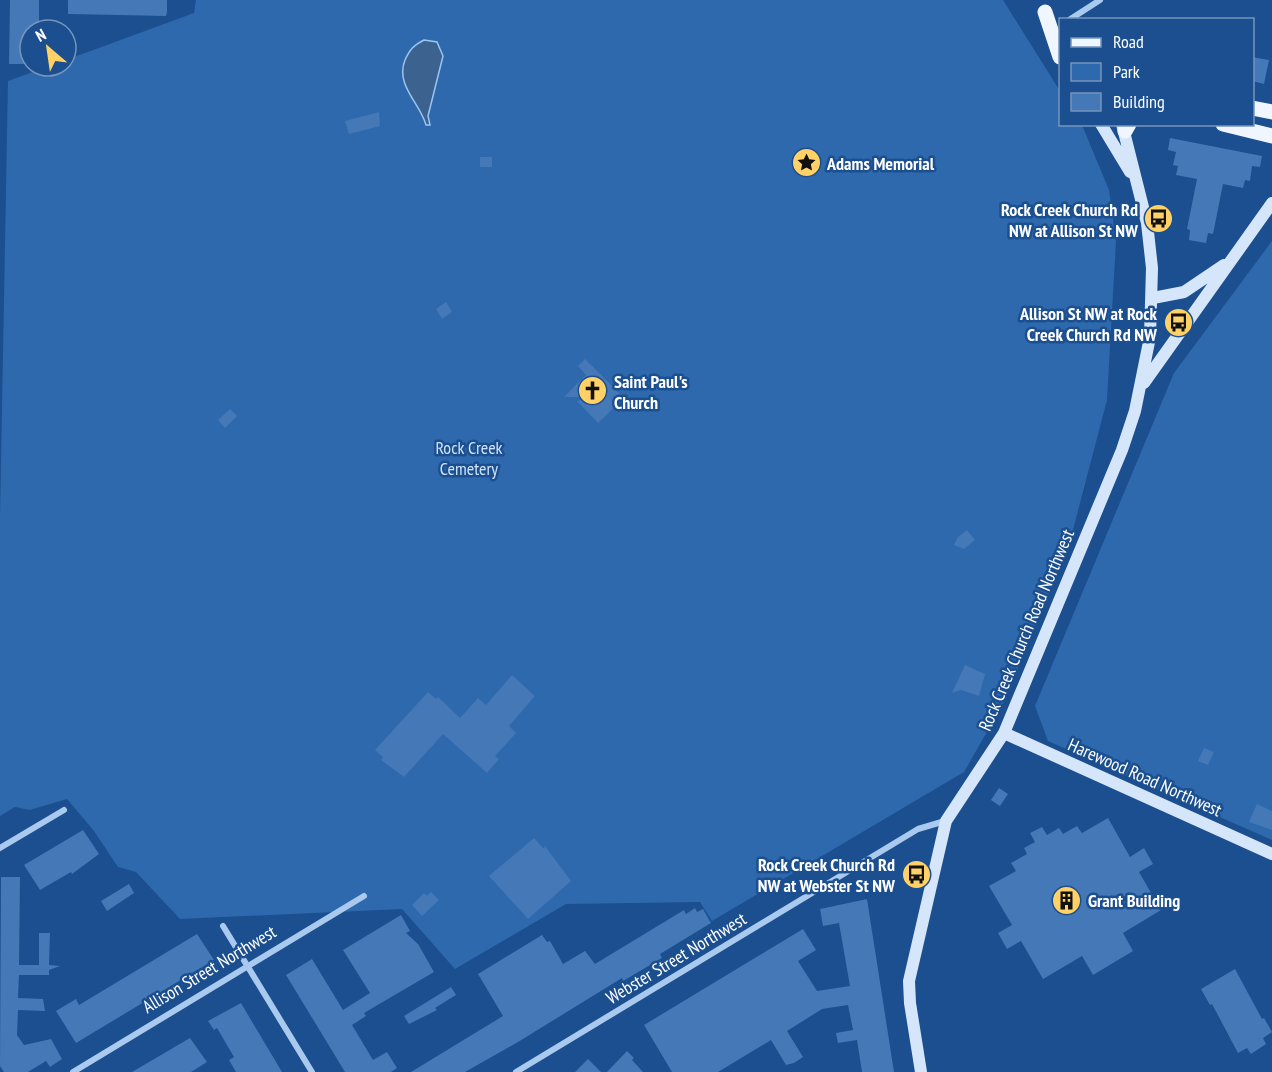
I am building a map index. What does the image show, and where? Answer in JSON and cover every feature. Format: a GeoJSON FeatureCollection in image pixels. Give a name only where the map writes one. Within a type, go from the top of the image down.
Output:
{"type":"FeatureCollection","features":[{"type":"Feature","properties":{"kind":"main road"},"geometry":{"type":"LineString","coordinates":[[1041,6],[1059,28]]}},
{"type":"Feature","properties":{"kind":"main road"},"geometry":{"type":"LineString","coordinates":[[1254,108],[1272,112]]}},
{"type":"Feature","properties":{"kind":"main road"},"geometry":{"type":"LineString","coordinates":[[1231,126],[1272,129]]}},
{"type":"Feature","properties":{"kind":"main road"},"geometry":{"type":"LineString","coordinates":[[1231,126],[1272,136]]}},
{"type":"Feature","properties":{"kind":"street"},"geometry":{"type":"LineString","coordinates":[[1074,18],[1100,0]]}},
{"type":"Feature","properties":{"kind":"street","name":"Rock Creek Church Road Northwest"},"geometry":{"type":"LineString","coordinates":[[1102,126],[1139,193]]}},
{"type":"Feature","properties":{"kind":"street","name":"Rock Creek Church Road Northwest"},"geometry":{"type":"LineString","coordinates":[[921,1072],[910,1003],[909,981],[946,821],[1004,733],[1122,450],[1141,387],[1153,298],[1149,234],[1125,127]]}},
{"type":"Feature","properties":{"kind":"street"},"geometry":{"type":"LineString","coordinates":[[1141,387],[1272,202]]}},
{"type":"Feature","properties":{"kind":"street"},"geometry":{"type":"LineString","coordinates":[[1153,298],[1190,289],[1233,256]]}},
{"type":"Feature","properties":{"kind":"street","name":"Harewood Road Northwest"},"geometry":{"type":"LineString","coordinates":[[1004,733],[1272,854]]}},
{"type":"Feature","properties":{"kind":"street"},"geometry":{"type":"LineString","coordinates":[[0,848],[64,810]]}},
{"type":"Feature","properties":{"kind":"street","name":"Webster Street Northwest"},"geometry":{"type":"LineString","coordinates":[[516,1072],[918,829],[946,821]]}},
{"type":"Feature","properties":{"kind":"street","name":"Allison Street Northwest"},"geometry":{"type":"LineString","coordinates":[[73,1072],[364,896]]}},
{"type":"Feature","properties":{"kind":"street"},"geometry":{"type":"LineString","coordinates":[[223,926],[312,1072]]}},
{"type":"Feature","properties":{"kind":"street"},"geometry":{"type":"LineString","coordinates":[[527,1065],[532,1072]]}},
{"type":"Feature","properties":{"kind":"green space","name":"Rock Creek Cemetery"},"geometry":{"type":"Polygon","coordinates":[[[196,0],[1003,0],[1059,89],[1059,126],[1082,126],[1109,190],[1116,241],[1107,400],[1069,545],[1004,702],[964,772],[712,921],[700,902],[566,904],[455,969],[402,909],[180,919],[136,872],[118,867],[94,831],[67,799],[30,810],[15,807],[0,816],[0,517],[8,81],[18,77],[78,78],[78,56],[194,13],[196,0]]]}},
{"type":"Feature","properties":{"kind":"green space"},"geometry":{"type":"Polygon","coordinates":[[[1272,241],[1272,840],[1048,741],[1035,706],[1174,373],[1272,241]]]}},
{"type":"Feature","properties":{"kind":"shaded area"},"geometry":{"type":"Polygon","coordinates":[[[424,40],[437,42],[443,56],[428,116],[430,125],[426,125],[403,78],[407,56],[424,40]]]}},
{"type":"Feature","properties":{"kind":"building"},"geometry":{"type":"Polygon","coordinates":[[[10,0],[39,0],[39,18],[18,18],[18,64],[9,64],[10,0]]]}},
{"type":"Feature","properties":{"kind":"building"},"geometry":{"type":"Polygon","coordinates":[[[68,0],[167,0],[167,12],[166,16],[68,14],[68,0]]]}},
{"type":"Feature","properties":{"kind":"building"},"geometry":{"type":"Polygon","coordinates":[[[1254,57],[1269,60],[1264,84],[1254,82],[1254,57]]]}},
{"type":"Feature","properties":{"kind":"building"},"geometry":{"type":"Polygon","coordinates":[[[379,112],[380,126],[349,134],[345,121],[379,112]]]}},
{"type":"Feature","properties":{"kind":"building"},"geometry":{"type":"Polygon","coordinates":[[[1170,138],[1262,156],[1260,167],[1252,166],[1250,181],[1245,180],[1243,188],[1223,184],[1213,234],[1208,233],[1206,243],[1189,240],[1190,230],[1187,229],[1197,179],[1176,175],[1178,166],[1173,165],[1176,152],[1168,150],[1170,138]]]}},
{"type":"Feature","properties":{"kind":"building"},"geometry":{"type":"Polygon","coordinates":[[[480,157],[492,157],[492,167],[480,167],[480,157]]]}},
{"type":"Feature","properties":{"kind":"building"},"geometry":{"type":"Polygon","coordinates":[[[446,302],[452,312],[442,319],[436,309],[446,302]]]}},
{"type":"Feature","properties":{"kind":"building","name":"Saint Paul's Church"},"geometry":{"type":"Polygon","coordinates":[[[585,359],[624,398],[598,423],[577,401],[593,397],[564,397],[586,375],[578,366],[585,359]]]}},
{"type":"Feature","properties":{"kind":"building"},"geometry":{"type":"Polygon","coordinates":[[[230,409],[237,416],[225,428],[218,420],[230,409]]]}},
{"type":"Feature","properties":{"kind":"building"},"geometry":{"type":"Polygon","coordinates":[[[967,530],[975,540],[964,549],[954,545],[958,537],[967,530]]]}},
{"type":"Feature","properties":{"kind":"building"},"geometry":{"type":"Polygon","coordinates":[[[965,665],[985,674],[979,696],[961,690],[952,693],[965,665]]]}},
{"type":"Feature","properties":{"kind":"building"},"geometry":{"type":"Polygon","coordinates":[[[512,675],[535,696],[509,726],[516,733],[495,756],[499,759],[487,773],[443,734],[404,777],[381,760],[383,757],[375,750],[428,692],[436,699],[438,697],[460,718],[478,698],[486,705],[512,675]]]}},
{"type":"Feature","properties":{"kind":"building"},"geometry":{"type":"Polygon","coordinates":[[[1204,748],[1214,752],[1208,765],[1198,761],[1204,748]]]}},
{"type":"Feature","properties":{"kind":"building"},"geometry":{"type":"Polygon","coordinates":[[[999,788],[1008,794],[1000,806],[991,800],[999,788]]]}},
{"type":"Feature","properties":{"kind":"building"},"geometry":{"type":"Polygon","coordinates":[[[1257,804],[1272,811],[1272,830],[1249,822],[1257,804]]]}},
{"type":"Feature","properties":{"kind":"building","name":"Grant Building"},"geometry":{"type":"Polygon","coordinates":[[[1108,818],[1130,857],[1144,848],[1153,864],[1139,872],[1161,910],[1123,933],[1133,951],[1093,975],[1082,956],[1043,979],[1021,941],[1007,949],[998,933],[1012,925],[989,886],[1016,871],[1011,863],[1027,854],[1024,848],[1035,842],[1030,833],[1042,827],[1047,835],[1059,828],[1063,834],[1077,826],[1082,833],[1108,818]]]}},
{"type":"Feature","properties":{"kind":"building"},"geometry":{"type":"Polygon","coordinates":[[[83,830],[99,854],[72,874],[71,872],[40,890],[24,865],[83,830]]]}},
{"type":"Feature","properties":{"kind":"building"},"geometry":{"type":"Polygon","coordinates":[[[534,838],[544,849],[545,846],[571,881],[528,919],[489,876],[534,838]]]}},
{"type":"Feature","properties":{"kind":"building"},"geometry":{"type":"Polygon","coordinates":[[[1,877],[20,877],[19,965],[39,965],[39,933],[50,933],[49,965],[60,966],[49,970],[49,975],[19,975],[18,998],[43,999],[45,1011],[18,1010],[17,1035],[24,1045],[51,1039],[62,1059],[50,1067],[46,1061],[28,1072],[4,1072],[0,1066],[1,877]]]}},
{"type":"Feature","properties":{"kind":"building"},"geometry":{"type":"Polygon","coordinates":[[[129,884],[134,893],[107,911],[101,901],[129,884]]]}},
{"type":"Feature","properties":{"kind":"building"},"geometry":{"type":"Polygon","coordinates":[[[431,892],[439,900],[422,916],[412,905],[424,893],[427,896],[431,892]]]}},
{"type":"Feature","properties":{"kind":"building"},"geometry":{"type":"Polygon","coordinates":[[[867,899],[894,1072],[862,1072],[857,1040],[838,1043],[836,1033],[853,1030],[848,1005],[822,1009],[787,1031],[803,1057],[794,1063],[786,1065],[771,1040],[718,1072],[672,1072],[644,1025],[803,929],[816,950],[798,961],[817,991],[850,986],[839,923],[823,926],[820,909],[867,899]]]}},
{"type":"Feature","properties":{"kind":"building"},"geometry":{"type":"Polygon","coordinates":[[[695,908],[697,912],[703,909],[711,923],[660,954],[662,958],[623,981],[622,978],[518,1042],[465,1072],[411,1072],[503,1016],[478,974],[542,935],[547,942],[550,941],[563,964],[585,951],[595,964],[684,910],[686,914],[695,908]]]}},
{"type":"Feature","properties":{"kind":"building"},"geometry":{"type":"Polygon","coordinates":[[[401,915],[410,931],[406,933],[418,944],[434,972],[364,1013],[366,1016],[352,1025],[373,1060],[387,1052],[397,1068],[391,1072],[345,1072],[286,975],[312,959],[343,1010],[370,993],[343,950],[401,915]]]}},
{"type":"Feature","properties":{"kind":"building"},"geometry":{"type":"Polygon","coordinates":[[[197,934],[214,960],[76,1043],[56,1011],[76,999],[79,1005],[197,934]]]}},
{"type":"Feature","properties":{"kind":"building"},"geometry":{"type":"Polygon","coordinates":[[[1235,969],[1262,1019],[1264,1018],[1272,1032],[1263,1038],[1266,1044],[1251,1054],[1247,1048],[1238,1053],[1212,1004],[1210,1005],[1201,989],[1235,969]]]}},
{"type":"Feature","properties":{"kind":"building"},"geometry":{"type":"Polygon","coordinates":[[[451,987],[456,995],[435,1008],[437,1010],[409,1024],[404,1016],[451,987]]]}},
{"type":"Feature","properties":{"kind":"building"},"geometry":{"type":"Polygon","coordinates":[[[241,1003],[282,1072],[236,1072],[229,1060],[234,1057],[217,1028],[214,1030],[208,1021],[241,1003]]]}},
{"type":"Feature","properties":{"kind":"building"},"geometry":{"type":"Polygon","coordinates":[[[190,1038],[207,1062],[191,1072],[132,1072],[190,1038]]]}},
{"type":"Feature","properties":{"kind":"building"},"geometry":{"type":"Polygon","coordinates":[[[627,1051],[643,1072],[607,1072],[627,1051]]]}},
{"type":"Feature","properties":{"kind":"building"},"geometry":{"type":"Polygon","coordinates":[[[588,1059],[601,1072],[575,1072],[588,1059]]]}},
{"type":"Feature","properties":{"kind":"place","name":"Adams Memorial"},"geometry":{"type":"Point","coordinates":[806,163]}},
{"type":"Feature","properties":{"kind":"place","name":"Rock Creek Church Rd NW at Allison St NW"},"geometry":{"type":"Point","coordinates":[1159,219]}},
{"type":"Feature","properties":{"kind":"place","name":"Allison St NW at Rock Creek Church Rd NW"},"geometry":{"type":"Point","coordinates":[1178,323]}},
{"type":"Feature","properties":{"kind":"place","name":"Saint Paul's Church"},"geometry":{"type":"Point","coordinates":[593,391]}},
{"type":"Feature","properties":{"kind":"place","name":"Rock Creek Church Rd NW at Webster St NW"},"geometry":{"type":"Point","coordinates":[916,874]}},
{"type":"Feature","properties":{"kind":"place","name":"Grant Building"},"geometry":{"type":"Point","coordinates":[1067,900]}}]}
